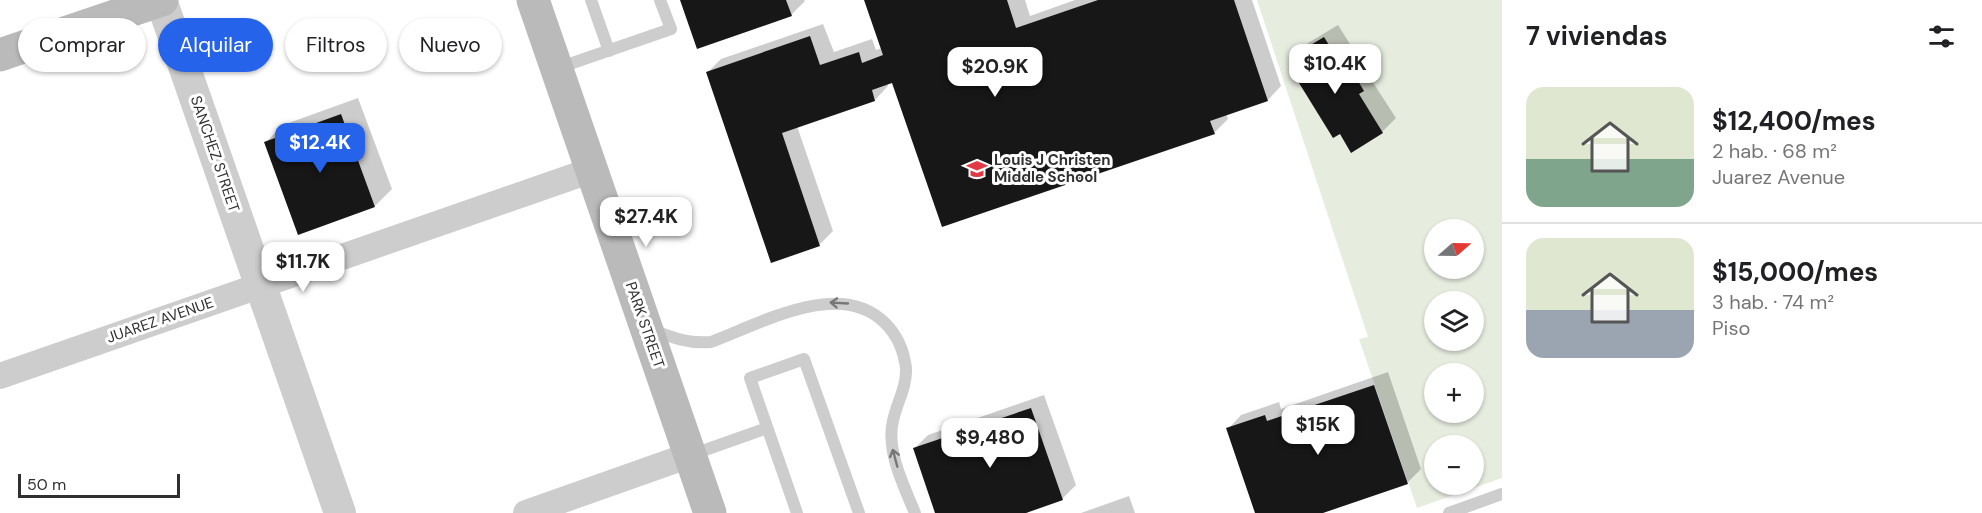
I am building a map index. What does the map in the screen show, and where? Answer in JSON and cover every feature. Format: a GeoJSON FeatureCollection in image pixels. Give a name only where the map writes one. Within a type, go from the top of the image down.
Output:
{"type":"FeatureCollection","features":[{"type":"Feature","properties":{"kind":"main road"},"geometry":{"type":"LineString","coordinates":[[0,55],[162,0]]}},
{"type":"Feature","properties":{"kind":"main road","name":"PARK STREET"},"geometry":{"type":"LineString","coordinates":[[533,0],[710,513]]}},
{"type":"Feature","properties":{"kind":"street","name":"SANCHEZ STREET"},"geometry":{"type":"LineString","coordinates":[[162,0],[340,513]]}},
{"type":"Feature","properties":{"kind":"street","name":"JUAREZ AVENUE"},"geometry":{"type":"LineString","coordinates":[[0,375],[592,170]]}},
{"type":"Feature","properties":{"kind":"street"},"geometry":{"type":"LineString","coordinates":[[526,513],[690,455]]}},
{"type":"Feature","properties":{"kind":"lane"},"geometry":{"type":"LineString","coordinates":[[591,0],[609,51]]}},
{"type":"Feature","properties":{"kind":"lane"},"geometry":{"type":"LineString","coordinates":[[557,69],[671,29],[660,0]]}},
{"type":"Feature","properties":{"kind":"lane"},"geometry":{"type":"LineString","coordinates":[[646,327],[695,344],[711,342],[821,303],[846,303],[873,313],[894,333],[904,357],[904,386],[892,425],[891,441],[894,459],[915,513]]}},
{"type":"Feature","properties":{"kind":"lane"},"geometry":{"type":"LineString","coordinates":[[797,513],[750,378],[804,358],[859,513]]}},
{"type":"Feature","properties":{"kind":"lane"},"geometry":{"type":"LineString","coordinates":[[690,455],[767,428]]}},
{"type":"Feature","properties":{"kind":"lane"},"geometry":{"type":"LineString","coordinates":[[1449,513],[1502,494]]}},
{"type":"Feature","properties":{"kind":"shaded area"},"geometry":{"type":"Polygon","coordinates":[[[1257,0],[1502,0],[1502,478],[1484,484],[1484,435],[1424,435],[1424,495],[1454,495],[1417,508],[1359,339],[1368,337],[1257,0]]]}},
{"type":"Feature","properties":{"kind":"building"},"geometry":{"type":"Polygon","coordinates":[[[680,0],[786,0],[792,16],[697,49],[680,0]]]}},
{"type":"Feature","properties":{"kind":"building"},"geometry":{"type":"Polygon","coordinates":[[[864,0],[1007,0],[1016,28],[1098,0],[1234,0],[1268,101],[1210,121],[1215,134],[942,227],[892,83],[872,90],[875,101],[782,133],[820,246],[771,263],[706,72],[810,36],[820,65],[859,52],[862,63],[883,55],[864,0]]]}},
{"type":"Feature","properties":{"kind":"building"},"geometry":{"type":"Polygon","coordinates":[[[1324,37],[1343,68],[1348,64],[1364,91],[1359,94],[1383,133],[1351,153],[1340,134],[1333,138],[1291,70],[1298,66],[1292,56],[1324,37]]]}},
{"type":"Feature","properties":{"kind":"building"},"geometry":{"type":"Polygon","coordinates":[[[341,114],[375,207],[298,235],[264,142],[341,114]]]}},
{"type":"Feature","properties":{"kind":"building"},"geometry":{"type":"Polygon","coordinates":[[[1374,385],[1408,484],[1323,513],[1255,513],[1226,428],[1265,415],[1267,421],[1374,385]]]}},
{"type":"Feature","properties":{"kind":"building"},"geometry":{"type":"Polygon","coordinates":[[[1031,408],[1063,500],[1026,513],[935,513],[913,448],[1031,408]]]}},
{"type":"Feature","properties":{"kind":"place","name":"Louis J Christen Middle School"},"geometry":{"type":"Point","coordinates":[977,169]}}]}
